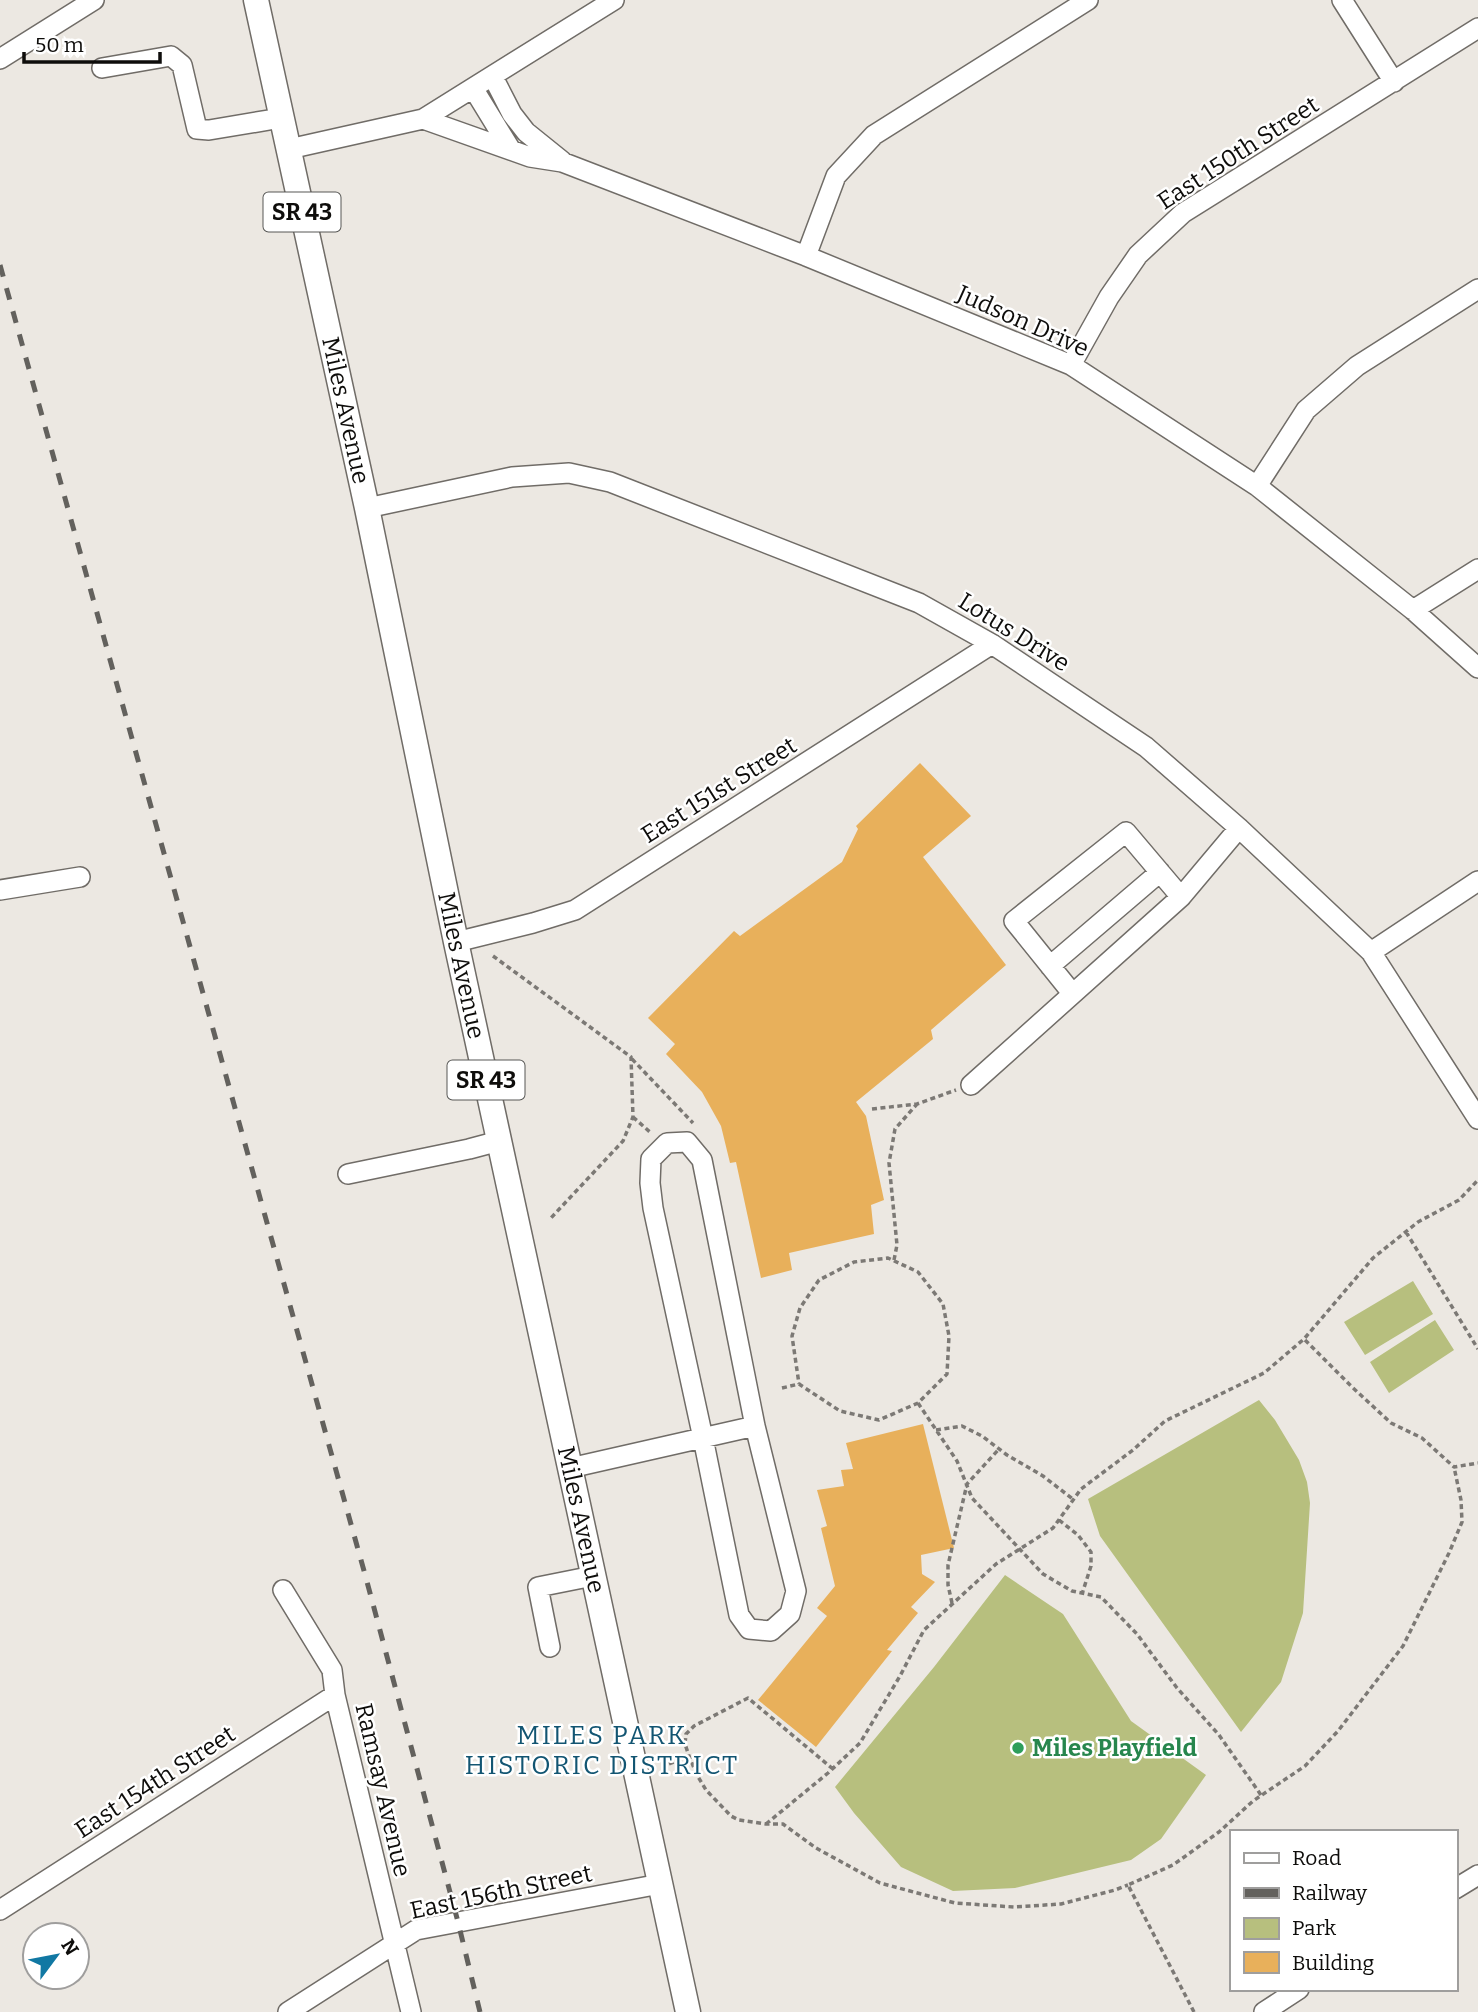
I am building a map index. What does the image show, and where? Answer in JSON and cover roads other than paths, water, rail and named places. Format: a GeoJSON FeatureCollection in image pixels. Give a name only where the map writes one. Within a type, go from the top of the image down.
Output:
{"type":"FeatureCollection","features":[{"type":"Feature","properties":{"kind":"main road","name":"Miles Avenue"},"geometry":{"type":"LineString","coordinates":[[256,0],[367,508],[456,942],[688,2012]]}},
{"type":"Feature","properties":{"kind":"street"},"geometry":{"type":"LineString","coordinates":[[0,59],[94,0]]}},
{"type":"Feature","properties":{"kind":"street"},"geometry":{"type":"LineString","coordinates":[[289,149],[423,119],[614,0]]}},
{"type":"Feature","properties":{"kind":"street"},"geometry":{"type":"LineString","coordinates":[[806,256],[836,176],[874,135],[1088,0]]}},
{"type":"Feature","properties":{"kind":"street"},"geometry":{"type":"LineString","coordinates":[[1342,0],[1394,82]]}},
{"type":"Feature","properties":{"kind":"street","name":"East 150th Street"},"geometry":{"type":"LineString","coordinates":[[1071,365],[1109,297],[1138,255],[1183,213],[1478,28]]}},
{"type":"Feature","properties":{"kind":"street"},"geometry":{"type":"LineString","coordinates":[[102,68],[171,56],[183,65],[197,129],[209,130],[281,118]]}},
{"type":"Feature","properties":{"kind":"street","name":"Judson Drive"},"geometry":{"type":"LineString","coordinates":[[493,77],[512,114],[526,132],[562,162]]}},
{"type":"Feature","properties":{"kind":"street"},"geometry":{"type":"LineString","coordinates":[[473,88],[511,150]]}},
{"type":"Feature","properties":{"kind":"street","name":"Judson Drive"},"geometry":{"type":"LineString","coordinates":[[423,119],[530,157],[562,162],[806,256],[1071,365],[1258,486],[1413,610],[1478,668]]}},
{"type":"Feature","properties":{"kind":"street"},"geometry":{"type":"LineString","coordinates":[[1258,486],[1306,410],[1357,366],[1478,289]]}},
{"type":"Feature","properties":{"kind":"street","name":"Lotus Drive"},"geometry":{"type":"LineString","coordinates":[[367,508],[512,477],[569,473],[610,482],[919,603],[992,644],[1146,747],[1239,828],[1371,952],[1478,1119]]}},
{"type":"Feature","properties":{"kind":"street"},"geometry":{"type":"LineString","coordinates":[[1413,610],[1478,569]]}},
{"type":"Feature","properties":{"kind":"street","name":"East 151st Street"},"geometry":{"type":"LineString","coordinates":[[456,942],[575,910],[992,644]]}},
{"type":"Feature","properties":{"kind":"street"},"geometry":{"type":"LineString","coordinates":[[971,1085],[1181,897],[1239,828]]}},
{"type":"Feature","properties":{"kind":"street"},"geometry":{"type":"LineString","coordinates":[[1072,993],[1014,921],[1126,832],[1181,897]]}},
{"type":"Feature","properties":{"kind":"street"},"geometry":{"type":"LineString","coordinates":[[1050,966],[1160,872]]}},
{"type":"Feature","properties":{"kind":"street"},"geometry":{"type":"LineString","coordinates":[[0,890],[80,877]]}},
{"type":"Feature","properties":{"kind":"street"},"geometry":{"type":"LineString","coordinates":[[1371,952],[1478,881]]}},
{"type":"Feature","properties":{"kind":"street"},"geometry":{"type":"LineString","coordinates":[[348,1174],[499,1141]]}},
{"type":"Feature","properties":{"kind":"street"},"geometry":{"type":"LineString","coordinates":[[687,1142],[702,1160],[755,1426],[796,1591],[790,1614],[771,1631],[749,1629],[738,1615],[653,1208],[651,1159],[667,1143],[687,1142]]}},
{"type":"Feature","properties":{"kind":"street"},"geometry":{"type":"LineString","coordinates":[[570,1468],[755,1426]]}},
{"type":"Feature","properties":{"kind":"street"},"geometry":{"type":"LineString","coordinates":[[550,1647],[538,1587],[593,1576]]}},
{"type":"Feature","properties":{"kind":"street","name":"Ramsay Avenue"},"geometry":{"type":"LineString","coordinates":[[283,1590],[332,1670],[335,1695],[411,2012]]}},
{"type":"Feature","properties":{"kind":"street","name":"East 154th Street"},"geometry":{"type":"LineString","coordinates":[[0,1910],[335,1695]]}},
{"type":"Feature","properties":{"kind":"street"},"geometry":{"type":"LineString","coordinates":[[1457,1888],[1478,1875]]}},
{"type":"Feature","properties":{"kind":"street","name":"East 156th Street"},"geometry":{"type":"LineString","coordinates":[[288,2012],[416,1930],[660,1884]]}},
{"type":"Feature","properties":{"kind":"street"},"geometry":{"type":"LineString","coordinates":[[1264,2012],[1297,1991]]}},
{"type":"Feature","properties":{"kind":"railway"},"geometry":{"type":"LineString","coordinates":[[0,265],[366,1578],[480,2012]]}},
{"type":"Feature","properties":{"kind":"place","name":"Miles Playfield"},"geometry":{"type":"Point","coordinates":[1018,1748]}},
{"type":"Feature","properties":{"kind":"district","name":"MILES PARK HISTORIC DISTRICT"},"geometry":{"type":"Point","coordinates":[602,1750]}}]}
